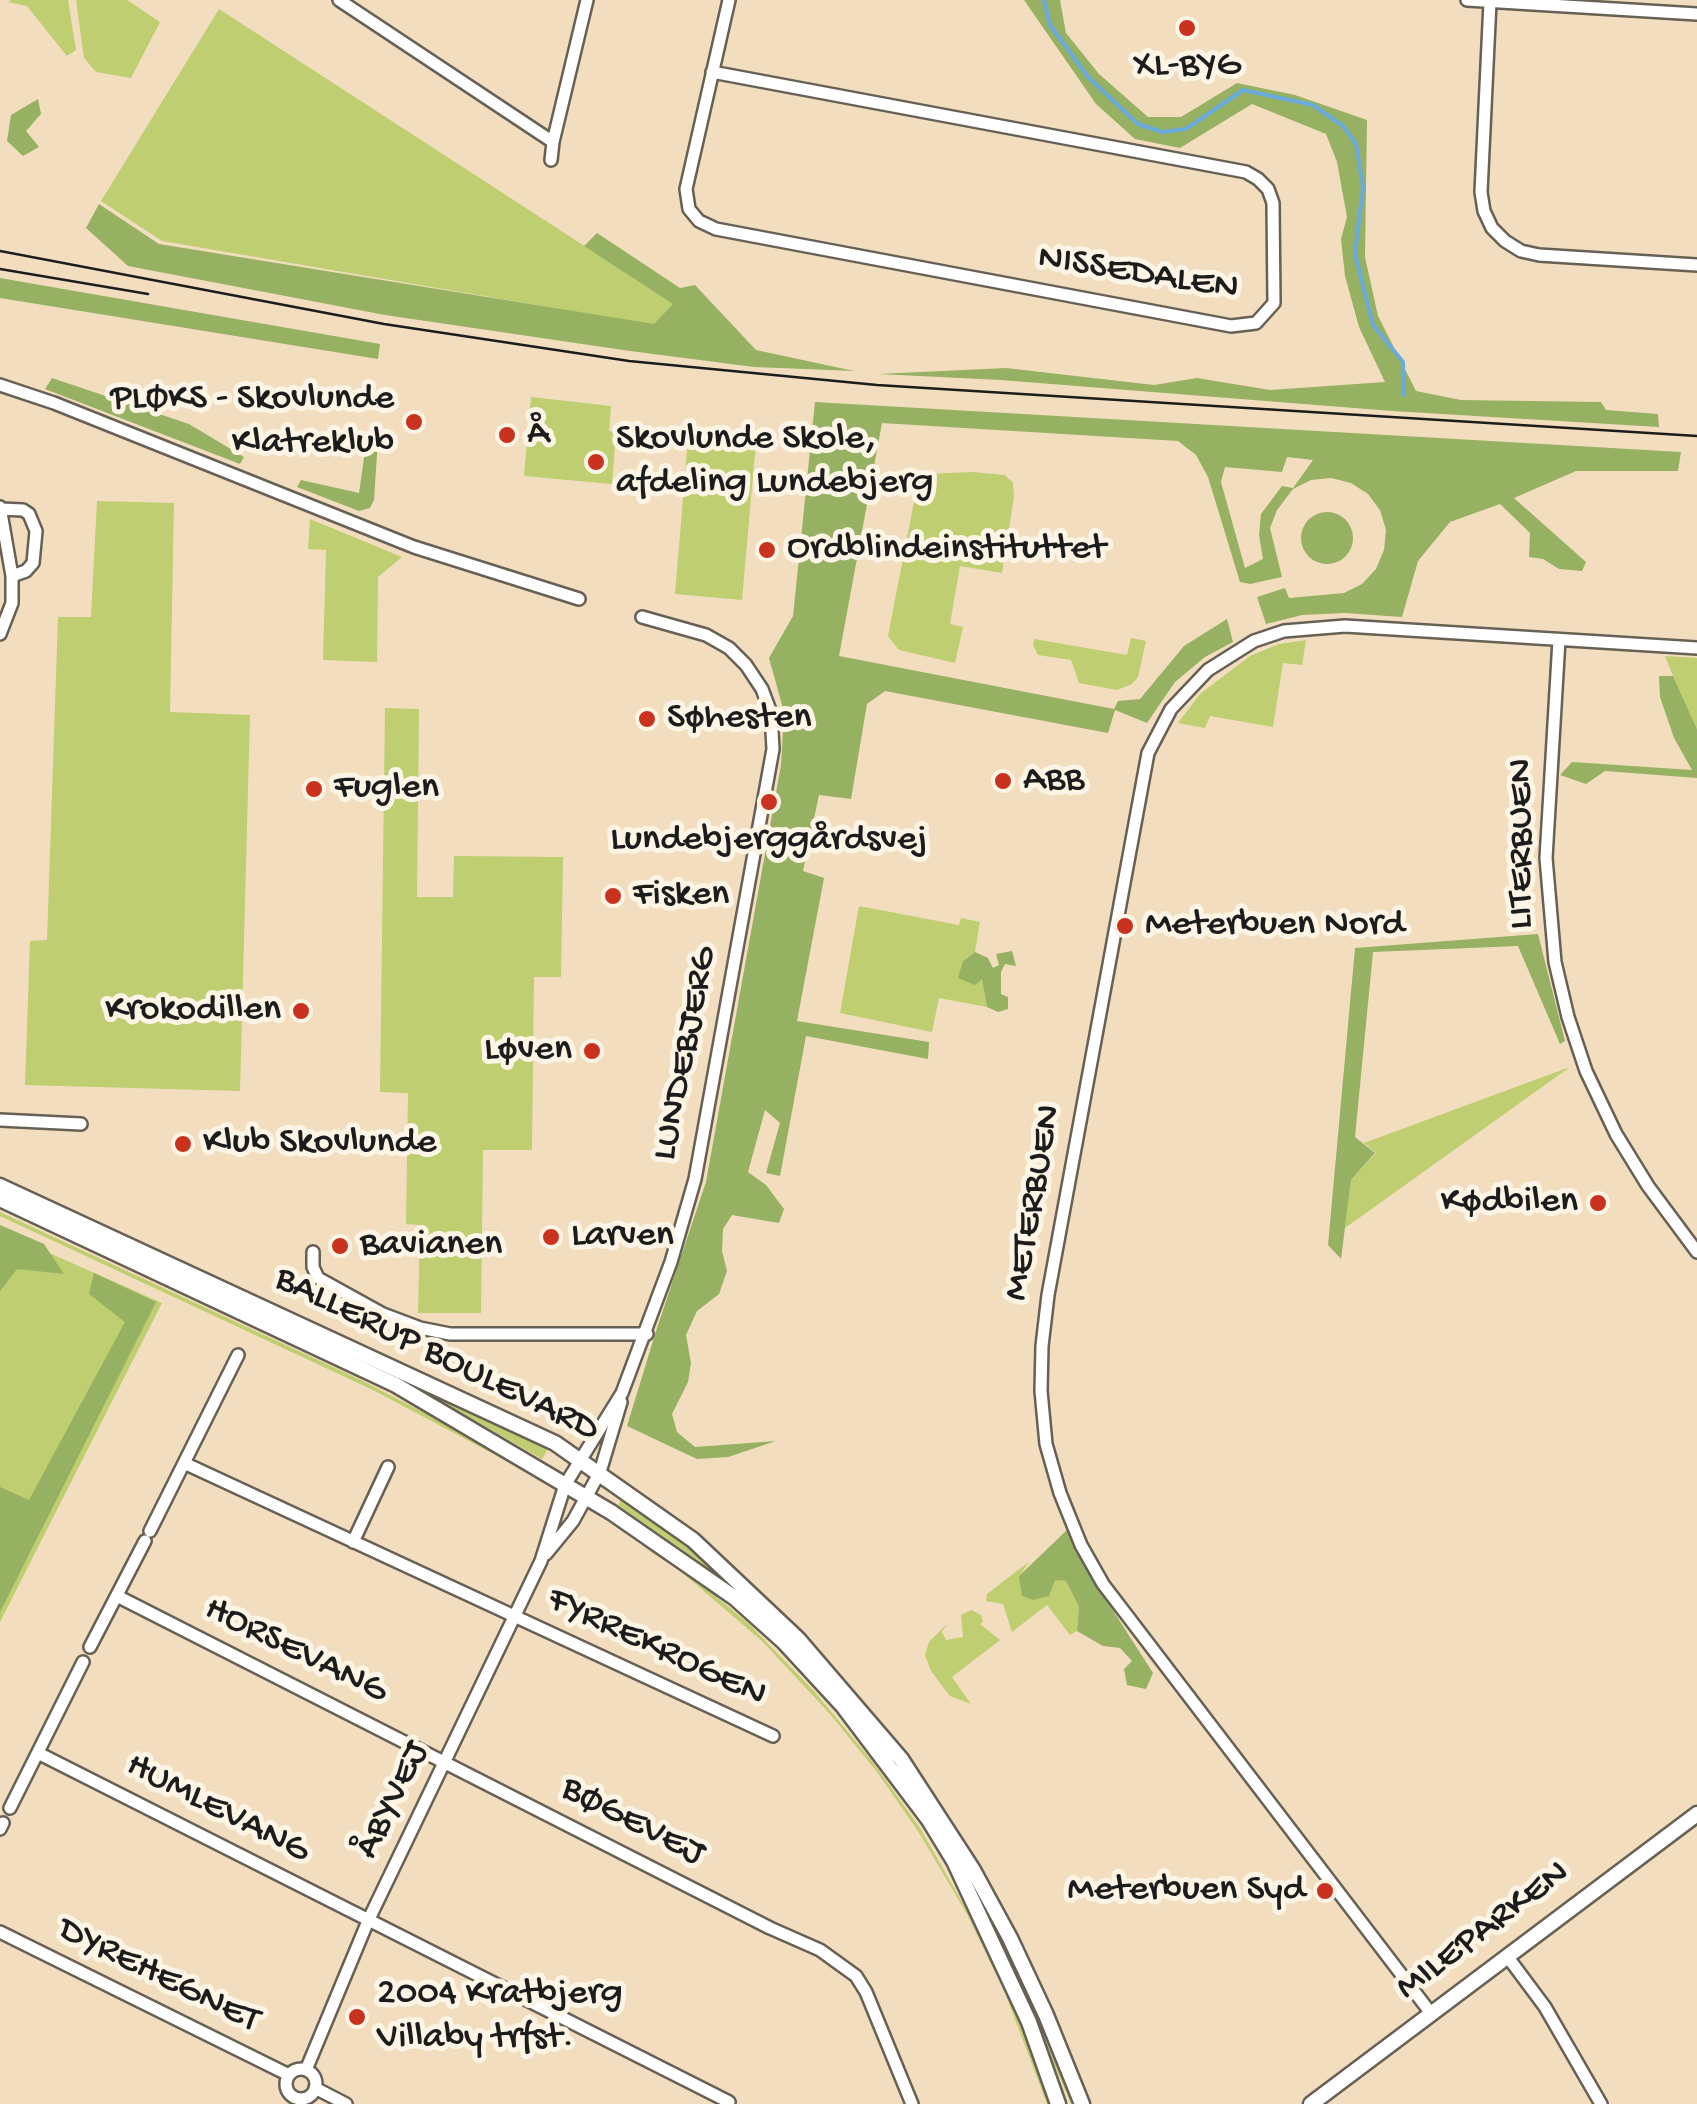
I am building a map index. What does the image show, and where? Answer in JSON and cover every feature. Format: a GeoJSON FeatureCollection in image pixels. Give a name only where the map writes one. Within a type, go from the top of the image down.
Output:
{"type":"FeatureCollection","features":[{"type":"Feature","properties":{"kind":"street"},"geometry":{"type":"LineString","coordinates":[[339,0],[552,142]]}},
{"type":"Feature","properties":{"kind":"street"},"geometry":{"type":"LineString","coordinates":[[552,160],[552,142],[586,0]]}},
{"type":"Feature","properties":{"kind":"street","name":"NISSEDALEN"},"geometry":{"type":"LineString","coordinates":[[712,72],[1246,172],[1258,178],[1273,203],[1274,303],[1256,323],[1232,326],[716,228],[698,221],[689,209],[686,190],[712,72],[729,0]]}},
{"type":"Feature","properties":{"kind":"street"},"geometry":{"type":"LineString","coordinates":[[1468,0],[1697,14]]}},
{"type":"Feature","properties":{"kind":"street"},"geometry":{"type":"LineString","coordinates":[[1490,2],[1481,192],[1492,228],[1521,251],[1539,255],[1697,265]]}},
{"type":"Feature","properties":{"kind":"street"},"geometry":{"type":"LineString","coordinates":[[0,385],[414,547],[579,599]]}},
{"type":"Feature","properties":{"kind":"street"},"geometry":{"type":"LineString","coordinates":[[0,634],[12,604],[12,576],[0,508],[29,514],[36,532],[33,563],[26,571],[12,576]]}},
{"type":"Feature","properties":{"kind":"street","name":"LUNDEBJERG"},"geometry":{"type":"LineString","coordinates":[[565,1485],[622,1393],[647,1334],[695,1179],[773,750],[771,712],[746,665],[729,648],[706,635],[642,617]]}},
{"type":"Feature","properties":{"kind":"street","name":"METERBUEN"},"geometry":{"type":"LineString","coordinates":[[1430,2012],[1104,1584],[1081,1544],[1060,1494],[1046,1444],[1041,1391],[1048,1295],[1148,753],[1171,709],[1198,679],[1230,654],[1284,632],[1314,626],[1697,648]]}},
{"type":"Feature","properties":{"kind":"street","name":"LITERBUEN"},"geometry":{"type":"LineString","coordinates":[[1559,640],[1546,858],[1555,962],[1586,1070],[1616,1134],[1648,1186],[1697,1252]]}},
{"type":"Feature","properties":{"kind":"street"},"geometry":{"type":"LineString","coordinates":[[0,1120],[81,1124]]}},
{"type":"Feature","properties":{"kind":"street","name":"BALLERUP BOULEVARD"},"geometry":{"type":"LineString","coordinates":[[0,1186],[472,1401],[581,1458],[694,1540],[851,1697],[902,1759],[974,1870],[1010,1938],[1082,2104]]}},
{"type":"Feature","properties":{"kind":"street","name":"BALLERUP BOULEVARD"},"geometry":{"type":"LineString","coordinates":[[0,1199],[349,1361],[587,1498],[736,1598],[784,1642],[843,1706],[891,1766],[954,1861],[1029,2022],[1058,2104]]}},
{"type":"Feature","properties":{"kind":"street"},"geometry":{"type":"LineString","coordinates":[[313,1252],[318,1278],[394,1319],[420,1328],[450,1334],[647,1334]]}},
{"type":"Feature","properties":{"kind":"street"},"geometry":{"type":"LineString","coordinates":[[90,1646],[238,1355]]}},
{"type":"Feature","properties":{"kind":"street","name":"LUNDEBJERG"},"geometry":{"type":"LineString","coordinates":[[587,1498],[616,1427],[622,1393]]}},
{"type":"Feature","properties":{"kind":"street","name":"FYRREKROGEN"},"geometry":{"type":"LineString","coordinates":[[184,1463],[773,1736]]}},
{"type":"Feature","properties":{"kind":"street"},"geometry":{"type":"LineString","coordinates":[[353,1542],[388,1467]]}},
{"type":"Feature","properties":{"kind":"street","name":"ÅBYVEJ"},"geometry":{"type":"LineString","coordinates":[[306,2070],[368,1921],[542,1561],[565,1485]]}},
{"type":"Feature","properties":{"kind":"street","name":"ÅBYVEJ"},"geometry":{"type":"LineString","coordinates":[[542,1561],[587,1498]]}},
{"type":"Feature","properties":{"kind":"street","name":"HORSEVANG"},"geometry":{"type":"LineString","coordinates":[[116,1596],[447,1762]]}},
{"type":"Feature","properties":{"kind":"street"},"geometry":{"type":"LineString","coordinates":[[10,1808],[83,1662]]}},
{"type":"Feature","properties":{"kind":"street","name":"HUMLEVANG"},"geometry":{"type":"LineString","coordinates":[[38,1753],[728,2102]]}},
{"type":"Feature","properties":{"kind":"street","name":"BØGEVEJ"},"geometry":{"type":"LineString","coordinates":[[447,1762],[820,1950],[856,1976],[912,2104]]}},
{"type":"Feature","properties":{"kind":"street","name":"MILEPARKEN"},"geometry":{"type":"LineString","coordinates":[[1311,2104],[1697,1814]]}},
{"type":"Feature","properties":{"kind":"street","name":"DYREHEGNET"},"geometry":{"type":"LineString","coordinates":[[0,1932],[289,2075]]}},
{"type":"Feature","properties":{"kind":"street"},"geometry":{"type":"LineString","coordinates":[[1507,1956],[1546,2007],[1602,2104]]}},
{"type":"Feature","properties":{"kind":"street"},"geometry":{"type":"LineString","coordinates":[[297,2069],[306,2070],[315,2078],[315,2088],[308,2097],[293,2101],[286,2087],[289,2075],[297,2069]]}},
{"type":"Feature","properties":{"kind":"street"},"geometry":{"type":"LineString","coordinates":[[315,2088],[346,2104]]}},
{"type":"Feature","properties":{"kind":"green space"},"geometry":{"type":"Polygon","coordinates":[[[68,0],[76,50],[67,56],[27,6],[8,2],[68,0]]]}},
{"type":"Feature","properties":{"kind":"green space"},"geometry":{"type":"Polygon","coordinates":[[[76,0],[127,0],[160,22],[131,78],[96,72],[84,58],[76,0]]]}},
{"type":"Feature","properties":{"kind":"green space"},"geometry":{"type":"Polygon","coordinates":[[[1024,0],[1060,0],[1066,33],[1099,74],[1148,117],[1181,117],[1237,83],[1295,95],[1367,120],[1365,257],[1378,316],[1416,391],[1461,400],[1601,402],[1606,410],[1658,414],[1659,427],[878,374],[1006,368],[1154,385],[1197,378],[1270,390],[1385,382],[1359,327],[1345,276],[1341,239],[1347,217],[1337,162],[1326,134],[1252,104],[1180,148],[1135,139],[1096,104],[1024,0]]]}},
{"type":"Feature","properties":{"kind":"green space"},"geometry":{"type":"Polygon","coordinates":[[[219,9],[674,304],[654,325],[162,241],[101,201],[219,9]]]}},
{"type":"Feature","properties":{"kind":"green space"},"geometry":{"type":"Polygon","coordinates":[[[38,99],[41,114],[26,131],[39,147],[23,156],[7,141],[11,115],[38,99]]]}},
{"type":"Feature","properties":{"kind":"green space"},"geometry":{"type":"Polygon","coordinates":[[[99,204],[159,244],[654,324],[673,304],[584,246],[597,233],[680,288],[695,285],[756,350],[854,371],[754,367],[630,351],[385,315],[128,266],[86,228],[99,204]]]}},
{"type":"Feature","properties":{"kind":"green space"},"geometry":{"type":"Polygon","coordinates":[[[0,278],[380,344],[378,359],[0,298],[0,278]]]}},
{"type":"Feature","properties":{"kind":"green space"},"geometry":{"type":"Polygon","coordinates":[[[52,378],[189,424],[244,457],[240,464],[45,389],[52,378]]]}},
{"type":"Feature","properties":{"kind":"green space"},"geometry":{"type":"Polygon","coordinates":[[[531,397],[611,406],[609,431],[616,432],[612,484],[524,476],[531,397]]]}},
{"type":"Feature","properties":{"kind":"green space"},"geometry":{"type":"Polygon","coordinates":[[[815,402],[1681,452],[1678,471],[1576,471],[1514,498],[1586,562],[1582,571],[1559,569],[1543,559],[1529,557],[1530,533],[1500,504],[1450,522],[1418,561],[1402,617],[1302,615],[1266,624],[1257,597],[1285,588],[1289,598],[1344,593],[1362,584],[1376,569],[1384,550],[1386,530],[1380,510],[1368,494],[1351,483],[1331,478],[1311,480],[1293,489],[1277,510],[1270,528],[1282,577],[1250,584],[1240,582],[1208,477],[1196,455],[1178,441],[882,423],[839,656],[1114,709],[1118,701],[1140,699],[1184,646],[1227,619],[1233,642],[1205,657],[1175,682],[1147,723],[1115,710],[1108,733],[885,691],[867,704],[851,799],[819,795],[803,871],[824,878],[797,1021],[929,1042],[928,1059],[806,1036],[780,1176],[766,1173],[780,1123],[765,1110],[748,1172],[766,1185],[784,1209],[779,1223],[732,1215],[723,1229],[722,1251],[727,1271],[719,1294],[697,1311],[686,1335],[691,1363],[688,1382],[672,1414],[677,1432],[695,1447],[776,1441],[728,1457],[697,1459],[627,1426],[706,1182],[781,765],[784,712],[769,658],[793,616],[815,402]],[[1287,457],[1282,472],[1225,467],[1221,482],[1245,568],[1263,559],[1261,514],[1282,486],[1293,488],[1313,460],[1287,457]]]}},
{"type":"Feature","properties":{"kind":"green space"},"geometry":{"type":"Polygon","coordinates":[[[367,437],[378,439],[374,500],[370,508],[359,511],[297,487],[301,480],[359,493],[367,437]]]}},
{"type":"Feature","properties":{"kind":"green space"},"geometry":{"type":"Polygon","coordinates":[[[688,439],[756,442],[742,600],[675,594],[688,439]]]}},
{"type":"Feature","properties":{"kind":"green space"},"geometry":{"type":"Polygon","coordinates":[[[926,474],[1005,475],[1013,483],[1002,573],[960,566],[950,624],[963,627],[955,663],[899,650],[888,636],[918,481],[926,474]]]}},
{"type":"Feature","properties":{"kind":"green space"},"geometry":{"type":"Polygon","coordinates":[[[97,501],[174,503],[170,712],[250,715],[240,1091],[25,1085],[30,941],[47,940],[58,617],[91,617],[97,501]]]}},
{"type":"Feature","properties":{"kind":"green space"},"geometry":{"type":"Polygon","coordinates":[[[1327,512],[1345,520],[1353,538],[1345,556],[1327,564],[1309,556],[1301,538],[1309,520],[1327,512]]]}},
{"type":"Feature","properties":{"kind":"green space"},"geometry":{"type":"Polygon","coordinates":[[[310,519],[402,557],[378,577],[377,662],[323,660],[326,550],[308,549],[310,519]]]}},
{"type":"Feature","properties":{"kind":"green space"},"geometry":{"type":"Polygon","coordinates":[[[1131,638],[1146,641],[1138,677],[1117,690],[1079,683],[1071,660],[1038,655],[1033,645],[1034,639],[1127,655],[1131,638]]]}},
{"type":"Feature","properties":{"kind":"green space"},"geometry":{"type":"Polygon","coordinates":[[[1306,640],[1302,665],[1283,663],[1273,727],[1210,716],[1205,728],[1178,723],[1200,694],[1250,656],[1279,644],[1306,640]]]}},
{"type":"Feature","properties":{"kind":"green space"},"geometry":{"type":"Polygon","coordinates":[[[1665,656],[1697,658],[1697,729],[1673,676],[1665,656]]]}},
{"type":"Feature","properties":{"kind":"green space"},"geometry":{"type":"Polygon","coordinates":[[[1659,676],[1673,676],[1697,729],[1697,778],[1605,771],[1586,784],[1560,775],[1572,762],[1692,770],[1674,738],[1660,697],[1659,676]]]}},
{"type":"Feature","properties":{"kind":"green space"},"geometry":{"type":"Polygon","coordinates":[[[385,708],[419,709],[417,897],[453,897],[454,856],[563,857],[561,977],[534,977],[532,1150],[483,1150],[481,1313],[418,1313],[420,1225],[406,1224],[408,1093],[380,1092],[385,708]]]}},
{"type":"Feature","properties":{"kind":"green space"},"geometry":{"type":"Polygon","coordinates":[[[859,906],[959,925],[961,918],[980,922],[975,952],[963,961],[982,978],[987,1007],[939,998],[932,1032],[840,1013],[859,906]]]}},
{"type":"Feature","properties":{"kind":"green space"},"geometry":{"type":"Polygon","coordinates":[[[1538,934],[1565,1041],[1560,1044],[1518,946],[1373,952],[1355,1137],[1375,1153],[1351,1180],[1341,1259],[1328,1245],[1355,948],[1538,934]]]}},
{"type":"Feature","properties":{"kind":"green space"},"geometry":{"type":"Polygon","coordinates":[[[1012,951],[1016,966],[1005,964],[1001,972],[1001,994],[1008,997],[1008,1009],[998,1012],[987,1007],[982,979],[975,985],[958,978],[963,961],[975,952],[988,958],[993,968],[999,965],[996,954],[1012,951]]]}},
{"type":"Feature","properties":{"kind":"green space"},"geometry":{"type":"Polygon","coordinates":[[[1570,1067],[1345,1228],[1351,1180],[1376,1153],[1364,1143],[1570,1067]]]}},
{"type":"Feature","properties":{"kind":"green space"},"geometry":{"type":"Polygon","coordinates":[[[0,1190],[548,1449],[542,1459],[349,1357],[0,1190]]]}},
{"type":"Feature","properties":{"kind":"green space"},"geometry":{"type":"Polygon","coordinates":[[[0,1212],[361,1380],[481,1442],[533,1475],[373,1390],[0,1216],[0,1212]]]}},
{"type":"Feature","properties":{"kind":"green space"},"geometry":{"type":"Polygon","coordinates":[[[0,1225],[44,1244],[64,1274],[17,1269],[0,1291],[0,1225]]]}},
{"type":"Feature","properties":{"kind":"green space"},"geometry":{"type":"Polygon","coordinates":[[[0,1231],[162,1303],[0,1622],[0,1231]]]}},
{"type":"Feature","properties":{"kind":"green space"},"geometry":{"type":"Polygon","coordinates":[[[94,1273],[156,1302],[0,1612],[0,1487],[29,1500],[125,1322],[89,1294],[94,1273]]]}},
{"type":"Feature","properties":{"kind":"green space"},"geometry":{"type":"Polygon","coordinates":[[[623,1497],[723,1574],[894,1757],[980,1889],[1035,2004],[1075,2104],[1071,2104],[1001,1940],[930,1815],[733,1590],[618,1505],[623,1497]]]}},
{"type":"Feature","properties":{"kind":"green space"},"geometry":{"type":"Polygon","coordinates":[[[1067,1530],[1075,1551],[1153,1673],[1146,1689],[1127,1685],[1124,1669],[1132,1661],[1120,1648],[1103,1646],[1077,1631],[1079,1607],[1066,1581],[1055,1580],[1049,1596],[1033,1600],[1022,1596],[1019,1576],[1067,1530]]]}},
{"type":"Feature","properties":{"kind":"green space"},"geometry":{"type":"Polygon","coordinates":[[[638,1544],[687,1572],[749,1624],[814,1691],[872,1761],[920,1828],[983,1939],[1025,2033],[1050,2104],[1005,1993],[967,1914],[918,1831],[877,1772],[762,1641],[678,1569],[638,1544]]]}},
{"type":"Feature","properties":{"kind":"green space"},"geometry":{"type":"Polygon","coordinates":[[[1030,1561],[1019,1576],[1066,1581],[1079,1607],[1077,1631],[1070,1635],[1047,1605],[1012,1632],[1003,1604],[986,1601],[987,1594],[1030,1561]]]}},
{"type":"Feature","properties":{"kind":"green space"},"geometry":{"type":"Polygon","coordinates":[[[971,1610],[981,1615],[980,1624],[1000,1640],[952,1677],[971,1704],[950,1696],[931,1671],[925,1655],[929,1642],[947,1624],[942,1632],[946,1640],[963,1637],[961,1615],[971,1610]]]}},
{"type":"Feature","properties":{"kind":"waterway"},"geometry":{"type":"LineString","coordinates":[[1044,0],[1050,25],[1088,77],[1138,124],[1162,132],[1186,129],[1243,90],[1313,105],[1343,126],[1356,144],[1363,187],[1355,254],[1373,325],[1403,362],[1404,395]]}},
{"type":"Feature","properties":{"kind":"tram line"},"geometry":{"type":"LineString","coordinates":[[0,251],[384,324],[629,361],[877,385],[1697,436]]}},
{"type":"Feature","properties":{"kind":"tram line"},"geometry":{"type":"LineString","coordinates":[[0,269],[148,294]]}},
{"type":"Feature","properties":{"kind":"place","name":"XL-BYG"},"geometry":{"type":"Point","coordinates":[1187,28]}},
{"type":"Feature","properties":{"kind":"place","name":"PLØKS - Skovlunde Klatreklub"},"geometry":{"type":"Point","coordinates":[414,422]}},
{"type":"Feature","properties":{"kind":"place","name":"Å"},"geometry":{"type":"Point","coordinates":[507,435]}},
{"type":"Feature","properties":{"kind":"place","name":"Skovlunde Skole, afdeling Lundebjerg"},"geometry":{"type":"Point","coordinates":[596,462]}},
{"type":"Feature","properties":{"kind":"place","name":"Ordblindeinstituttet"},"geometry":{"type":"Point","coordinates":[767,550]}},
{"type":"Feature","properties":{"kind":"place","name":"Søhesten"},"geometry":{"type":"Point","coordinates":[647,719]}},
{"type":"Feature","properties":{"kind":"place","name":"ABB"},"geometry":{"type":"Point","coordinates":[1003,781]}},
{"type":"Feature","properties":{"kind":"place","name":"Fuglen"},"geometry":{"type":"Point","coordinates":[314,789]}},
{"type":"Feature","properties":{"kind":"place","name":"Lundebjerggårdsvej"},"geometry":{"type":"Point","coordinates":[769,802]}},
{"type":"Feature","properties":{"kind":"place","name":"Fisken"},"geometry":{"type":"Point","coordinates":[613,896]}},
{"type":"Feature","properties":{"kind":"place","name":"Meterbuen Nord"},"geometry":{"type":"Point","coordinates":[1125,926]}},
{"type":"Feature","properties":{"kind":"place","name":"Krokodillen"},"geometry":{"type":"Point","coordinates":[301,1011]}},
{"type":"Feature","properties":{"kind":"place","name":"Løven"},"geometry":{"type":"Point","coordinates":[592,1051]}},
{"type":"Feature","properties":{"kind":"place","name":"Klub Skovlunde"},"geometry":{"type":"Point","coordinates":[183,1144]}},
{"type":"Feature","properties":{"kind":"place","name":"Kødbilen"},"geometry":{"type":"Point","coordinates":[1598,1203]}},
{"type":"Feature","properties":{"kind":"place","name":"Larven"},"geometry":{"type":"Point","coordinates":[551,1237]}},
{"type":"Feature","properties":{"kind":"place","name":"Bavianen"},"geometry":{"type":"Point","coordinates":[340,1246]}},
{"type":"Feature","properties":{"kind":"place","name":"Meterbuen Syd"},"geometry":{"type":"Point","coordinates":[1325,1891]}},
{"type":"Feature","properties":{"kind":"place","name":"2004 Kratbjerg Villaby trfst."},"geometry":{"type":"Point","coordinates":[357,2017]}}]}
